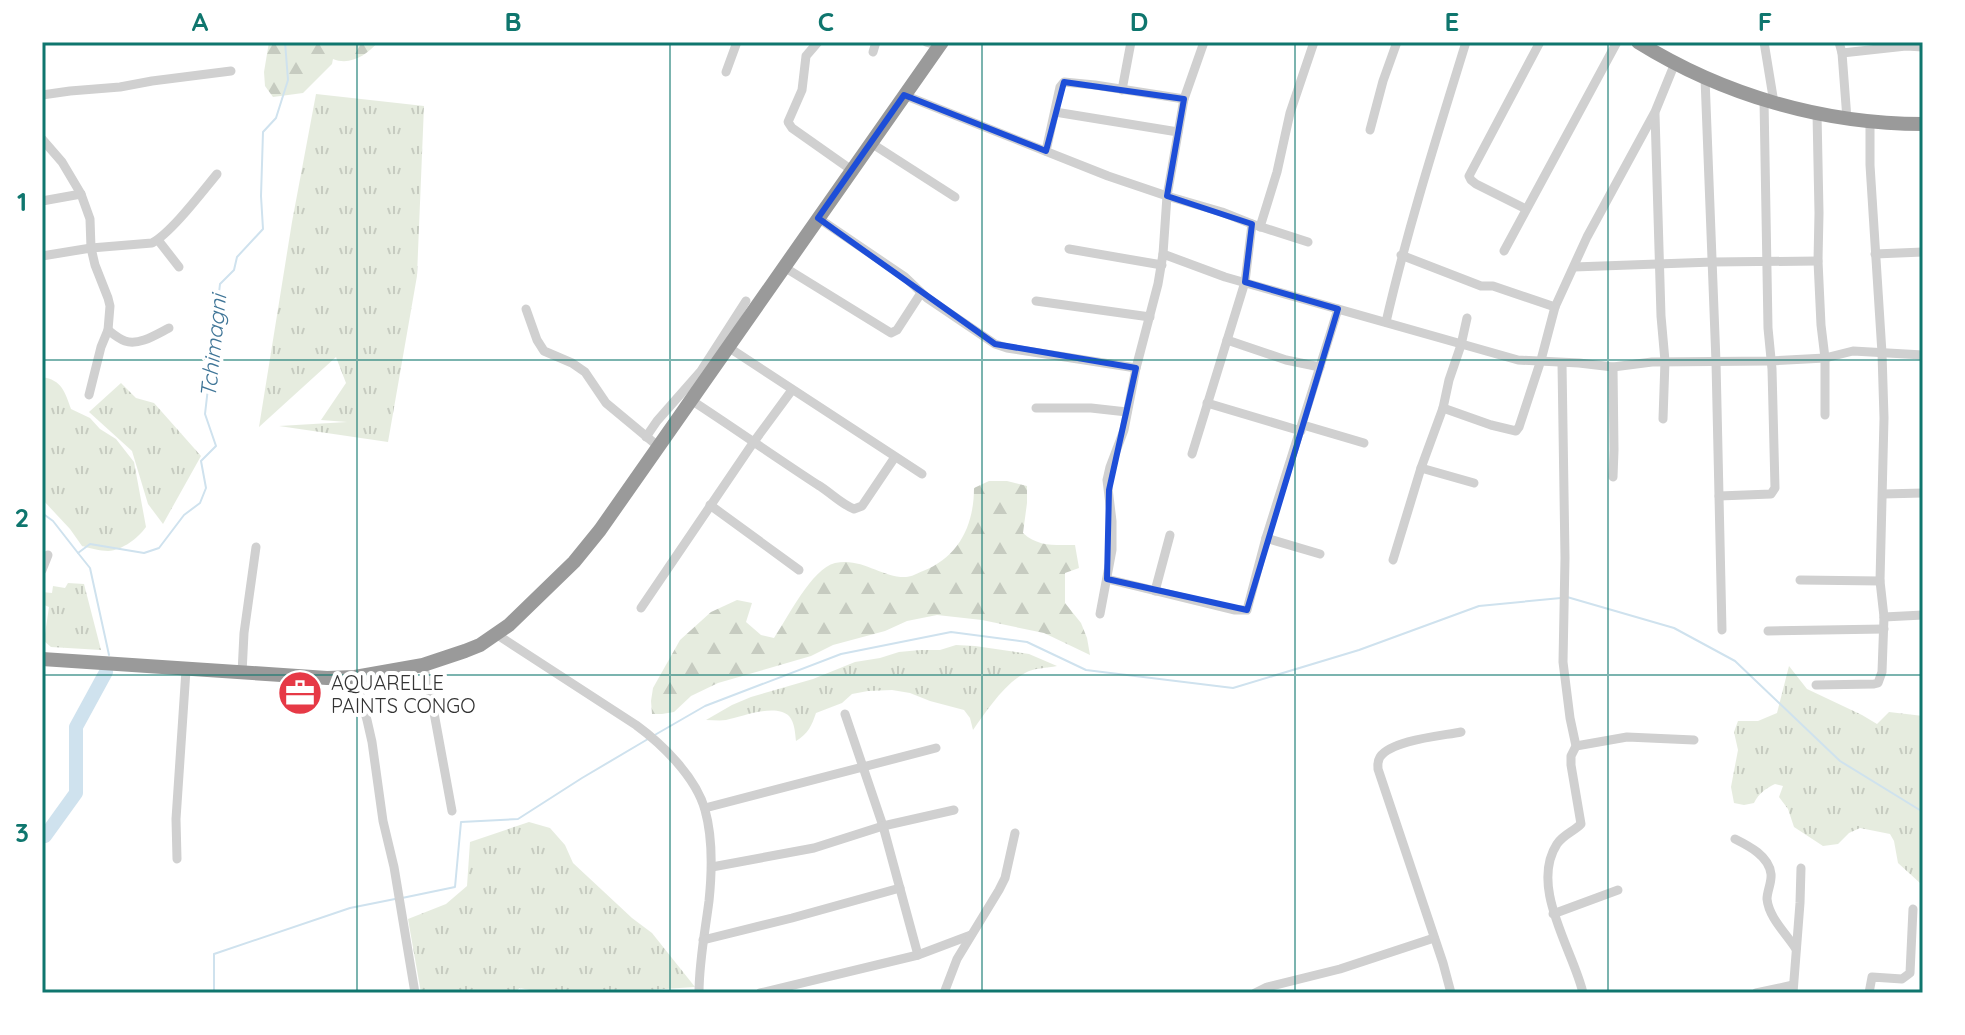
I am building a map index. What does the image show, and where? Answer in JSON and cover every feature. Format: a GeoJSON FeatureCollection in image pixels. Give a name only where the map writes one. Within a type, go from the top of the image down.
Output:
{"type":"FeatureCollection","features":[{"type":"Feature","properties":{"kind":"highway"},"geometry":{"type":"LineString","coordinates":[[42,659],[293,677],[355,677],[423,665],[465,651],[496,634],[520,616],[574,562],[600,530],[853,171],[936,43]]}},
{"type":"Feature","properties":{"kind":"highway"},"geometry":{"type":"LineString","coordinates":[[1647,44],[1705,78],[1769,101],[1847,119],[1923,124]]}},
{"type":"Feature","properties":{"kind":"street"},"geometry":{"type":"LineString","coordinates":[[726,72],[737,42]]}},
{"type":"Feature","properties":{"kind":"street"},"geometry":{"type":"LineString","coordinates":[[818,42],[806,56],[802,90],[788,122],[853,171]]}},
{"type":"Feature","properties":{"kind":"street"},"geometry":{"type":"LineString","coordinates":[[1122,90],[1131,42]]}},
{"type":"Feature","properties":{"kind":"street"},"geometry":{"type":"LineString","coordinates":[[1100,614],[1112,550],[1107,480],[1124,430],[1162,260],[1167,196],[1184,99],[1204,42]]}},
{"type":"Feature","properties":{"kind":"street"},"geometry":{"type":"LineString","coordinates":[[1192,454],[1245,282],[1256,225],[1277,172],[1290,113],[1314,42]]}},
{"type":"Feature","properties":{"kind":"street"},"geometry":{"type":"LineString","coordinates":[[1370,130],[1397,42]]}},
{"type":"Feature","properties":{"kind":"street"},"geometry":{"type":"LineString","coordinates":[[1386,322],[1401,255],[1466,42]]}},
{"type":"Feature","properties":{"kind":"street"},"geometry":{"type":"LineString","coordinates":[[1526,209],[1476,184],[1469,176],[1540,42]]}},
{"type":"Feature","properties":{"kind":"street"},"geometry":{"type":"LineString","coordinates":[[1504,251],[1617,42]]}},
{"type":"Feature","properties":{"kind":"street"},"geometry":{"type":"LineString","coordinates":[[1719,496],[1760,495],[1775,491],[1767,261],[1769,101],[1764,42]]}},
{"type":"Feature","properties":{"kind":"street"},"geometry":{"type":"LineString","coordinates":[[1839,42],[1847,119]]}},
{"type":"Feature","properties":{"kind":"street"},"geometry":{"type":"LineString","coordinates":[[1842,53],[1923,47]]}},
{"type":"Feature","properties":{"kind":"street"},"geometry":{"type":"LineString","coordinates":[[1443,408],[1516,431],[1541,360],[1555,307],[1587,237],[1655,112],[1675,63]]}},
{"type":"Feature","properties":{"kind":"street"},"geometry":{"type":"LineString","coordinates":[[42,95],[231,71]]}},
{"type":"Feature","properties":{"kind":"street"},"geometry":{"type":"LineString","coordinates":[[1705,78],[1722,630]]}},
{"type":"Feature","properties":{"kind":"street"},"geometry":{"type":"LineString","coordinates":[[1046,151],[1060,87],[1064,82],[1184,99]]}},
{"type":"Feature","properties":{"kind":"street"},"geometry":{"type":"LineString","coordinates":[[904,95],[1167,196],[1308,242]]}},
{"type":"Feature","properties":{"kind":"street"},"geometry":{"type":"LineString","coordinates":[[1055,112],[1178,132]]}},
{"type":"Feature","properties":{"kind":"street"},"geometry":{"type":"LineString","coordinates":[[1655,112],[1665,361],[1663,419]]}},
{"type":"Feature","properties":{"kind":"street"},"geometry":{"type":"LineString","coordinates":[[1817,113],[1818,261],[1825,358],[1825,415]]}},
{"type":"Feature","properties":{"kind":"street"},"geometry":{"type":"LineString","coordinates":[[1816,685],[1878,683],[1882,672],[1882,353],[1870,122]]}},
{"type":"Feature","properties":{"kind":"street"},"geometry":{"type":"LineString","coordinates":[[42,139],[62,162],[81,194],[90,219],[95,265],[108,298],[108,330],[89,395]]}},
{"type":"Feature","properties":{"kind":"street"},"geometry":{"type":"LineString","coordinates":[[871,143],[955,197]]}},
{"type":"Feature","properties":{"kind":"street"},"geometry":{"type":"LineString","coordinates":[[42,256],[158,240],[217,174]]}},
{"type":"Feature","properties":{"kind":"street"},"geometry":{"type":"LineString","coordinates":[[42,201],[81,194]]}},
{"type":"Feature","properties":{"kind":"street"},"geometry":{"type":"LineString","coordinates":[[818,218],[995,344],[1136,368]]}},
{"type":"Feature","properties":{"kind":"street"},"geometry":{"type":"LineString","coordinates":[[158,240],[179,267]]}},
{"type":"Feature","properties":{"kind":"street"},"geometry":{"type":"LineString","coordinates":[[1069,249],[1162,260],[1518,360],[1613,367],[1665,361],[1825,358],[1853,351],[1923,355]]}},
{"type":"Feature","properties":{"kind":"street"},"geometry":{"type":"LineString","coordinates":[[1875,254],[1923,252]]}},
{"type":"Feature","properties":{"kind":"street"},"geometry":{"type":"LineString","coordinates":[[1401,255],[1481,286],[1493,286],[1555,307]]}},
{"type":"Feature","properties":{"kind":"street"},"geometry":{"type":"LineString","coordinates":[[1574,267],[1818,261]]}},
{"type":"Feature","properties":{"kind":"street"},"geometry":{"type":"LineString","coordinates":[[784,267],[891,333],[897,330],[921,293]]}},
{"type":"Feature","properties":{"kind":"street"},"geometry":{"type":"LineString","coordinates":[[646,437],[701,371],[746,301]]}},
{"type":"Feature","properties":{"kind":"street"},"geometry":{"type":"LineString","coordinates":[[1036,301],[1150,317]]}},
{"type":"Feature","properties":{"kind":"street"},"geometry":{"type":"LineString","coordinates":[[526,309],[544,351],[585,372],[606,403],[659,447]]}},
{"type":"Feature","properties":{"kind":"street"},"geometry":{"type":"LineString","coordinates":[[1107,579],[1239,611],[1247,610],[1266,538],[1338,309]]}},
{"type":"Feature","properties":{"kind":"street"},"geometry":{"type":"LineString","coordinates":[[1393,560],[1443,408],[1467,318]]}},
{"type":"Feature","properties":{"kind":"street"},"geometry":{"type":"LineString","coordinates":[[108,330],[130,342],[169,328]]}},
{"type":"Feature","properties":{"kind":"street"},"geometry":{"type":"LineString","coordinates":[[1227,340],[1320,367]]}},
{"type":"Feature","properties":{"kind":"street"},"geometry":{"type":"LineString","coordinates":[[728,347],[922,474]]}},
{"type":"Feature","properties":{"kind":"street"},"geometry":{"type":"LineString","coordinates":[[1562,363],[1563,662],[1576,746],[1571,765],[1581,824],[1566,833],[1550,857],[1547,870],[1553,914],[1583,993]]}},
{"type":"Feature","properties":{"kind":"street"},"geometry":{"type":"LineString","coordinates":[[1613,367],[1613,477]]}},
{"type":"Feature","properties":{"kind":"street"},"geometry":{"type":"LineString","coordinates":[[641,608],[792,390]]}},
{"type":"Feature","properties":{"kind":"street"},"geometry":{"type":"LineString","coordinates":[[691,400],[854,509],[862,506],[895,457]]}},
{"type":"Feature","properties":{"kind":"street"},"geometry":{"type":"LineString","coordinates":[[1207,403],[1364,443]]}},
{"type":"Feature","properties":{"kind":"street"},"geometry":{"type":"LineString","coordinates":[[1036,408],[1091,408],[1127,412]]}},
{"type":"Feature","properties":{"kind":"street"},"geometry":{"type":"LineString","coordinates":[[1421,468],[1474,483]]}},
{"type":"Feature","properties":{"kind":"street"},"geometry":{"type":"LineString","coordinates":[[1883,494],[1923,493]]}},
{"type":"Feature","properties":{"kind":"street"},"geometry":{"type":"LineString","coordinates":[[710,505],[799,570]]}},
{"type":"Feature","properties":{"kind":"street"},"geometry":{"type":"LineString","coordinates":[[1155,591],[1170,535]]}},
{"type":"Feature","properties":{"kind":"street"},"geometry":{"type":"LineString","coordinates":[[1266,538],[1320,554]]}},
{"type":"Feature","properties":{"kind":"street"},"geometry":{"type":"LineString","coordinates":[[242,673],[244,633],[256,547]]}},
{"type":"Feature","properties":{"kind":"street"},"geometry":{"type":"LineString","coordinates":[[42,570],[48,555]]}},
{"type":"Feature","properties":{"kind":"street"},"geometry":{"type":"LineString","coordinates":[[1800,580],[1880,581]]}},
{"type":"Feature","properties":{"kind":"street"},"geometry":{"type":"LineString","coordinates":[[1884,617],[1923,615]]}},
{"type":"Feature","properties":{"kind":"street"},"geometry":{"type":"LineString","coordinates":[[1768,631],[1884,629]]}},
{"type":"Feature","properties":{"kind":"street"},"geometry":{"type":"LineString","coordinates":[[496,634],[653,738],[696,789],[705,808],[712,867],[699,964],[699,993]]}},
{"type":"Feature","properties":{"kind":"street"},"geometry":{"type":"LineString","coordinates":[[423,665],[452,811]]}},
{"type":"Feature","properties":{"kind":"street"},"geometry":{"type":"LineString","coordinates":[[177,859],[178,768],[186,670]]}},
{"type":"Feature","properties":{"kind":"street"},"geometry":{"type":"LineString","coordinates":[[355,677],[372,742],[383,821],[397,881],[415,993]]}},
{"type":"Feature","properties":{"kind":"street"},"geometry":{"type":"LineString","coordinates":[[845,714],[883,826],[918,955]]}},
{"type":"Feature","properties":{"kind":"street"},"geometry":{"type":"LineString","coordinates":[[1451,993],[1378,762],[1384,753],[1403,744],[1461,732]]}},
{"type":"Feature","properties":{"kind":"street"},"geometry":{"type":"LineString","coordinates":[[1576,746],[1627,737],[1694,740]]}},
{"type":"Feature","properties":{"kind":"street"},"geometry":{"type":"LineString","coordinates":[[705,808],[936,748]]}},
{"type":"Feature","properties":{"kind":"street"},"geometry":{"type":"LineString","coordinates":[[712,867],[814,848],[883,826],[954,810]]}},
{"type":"Feature","properties":{"kind":"street"},"geometry":{"type":"LineString","coordinates":[[944,993],[957,959],[1005,878],[1015,833]]}},
{"type":"Feature","properties":{"kind":"street"},"geometry":{"type":"LineString","coordinates":[[1735,839],[1763,858],[1771,871],[1767,898],[1773,917],[1796,949]]}},
{"type":"Feature","properties":{"kind":"street"},"geometry":{"type":"LineString","coordinates":[[1756,993],[1793,989],[1801,868]]}},
{"type":"Feature","properties":{"kind":"street"},"geometry":{"type":"LineString","coordinates":[[703,940],[900,888]]}},
{"type":"Feature","properties":{"kind":"street"},"geometry":{"type":"LineString","coordinates":[[1553,914],[1618,890]]}},
{"type":"Feature","properties":{"kind":"street"},"geometry":{"type":"LineString","coordinates":[[1869,993],[1872,977],[1902,979],[1910,973],[1913,909]]}},
{"type":"Feature","properties":{"kind":"street"},"geometry":{"type":"LineString","coordinates":[[760,993],[918,955],[971,935]]}},
{"type":"Feature","properties":{"kind":"street"},"geometry":{"type":"LineString","coordinates":[[1255,993],[1434,938]]}},
{"type":"Feature","properties":{"kind":"highlighted area"},"geometry":{"type":"Polygon","coordinates":[[[1064,82],[1184,99],[1167,196],[1252,224],[1245,282],[1338,309],[1247,610],[1107,579],[1109,490],[1136,368],[995,344],[818,218],[904,95],[1046,151],[1064,82]]]}},
{"type":"Feature","properties":{"kind":"green space"},"geometry":{"type":"Polygon","coordinates":[[[269,42],[378,42],[358,58],[346,61],[333,59],[332,64],[303,93],[273,97],[265,86],[269,42]]]}},
{"type":"Feature","properties":{"kind":"green space"},"geometry":{"type":"Polygon","coordinates":[[[316,94],[424,106],[417,276],[388,442],[279,426],[347,422],[321,420],[346,383],[336,357],[259,427],[316,94]]]}},
{"type":"Feature","properties":{"kind":"green space"},"geometry":{"type":"Polygon","coordinates":[[[42,377],[58,384],[71,409],[90,418],[116,439],[134,462],[146,527],[125,546],[108,551],[82,546],[42,499],[42,377]]]}},
{"type":"Feature","properties":{"kind":"green space"},"geometry":{"type":"Polygon","coordinates":[[[121,383],[136,398],[154,403],[201,456],[163,524],[148,504],[132,451],[89,412],[121,383]]]}},
{"type":"Feature","properties":{"kind":"green space"},"geometry":{"type":"Polygon","coordinates":[[[989,481],[1027,486],[1023,533],[1029,538],[1047,544],[1075,545],[1079,568],[1065,573],[1065,603],[1081,623],[1090,655],[1044,633],[982,620],[937,615],[907,621],[885,631],[833,645],[811,656],[718,683],[691,696],[674,712],[652,714],[653,688],[680,640],[711,612],[737,600],[752,603],[746,622],[761,635],[774,638],[809,584],[826,567],[835,563],[854,563],[906,577],[936,565],[962,538],[971,515],[974,488],[989,481]]]}},
{"type":"Feature","properties":{"kind":"green space"},"geometry":{"type":"Polygon","coordinates":[[[68,583],[84,584],[101,650],[51,647],[44,641],[49,607],[42,604],[42,592],[52,593],[53,586],[65,588],[68,583]]]}},
{"type":"Feature","properties":{"kind":"green space"},"geometry":{"type":"Polygon","coordinates":[[[956,645],[1029,654],[1057,666],[1032,670],[1017,678],[996,699],[973,730],[964,710],[892,690],[852,694],[842,703],[816,713],[809,729],[796,741],[792,722],[783,712],[767,711],[726,720],[706,720],[751,697],[813,679],[855,662],[899,652],[940,650],[956,645]]]}},
{"type":"Feature","properties":{"kind":"green space"},"geometry":{"type":"Polygon","coordinates":[[[1789,666],[1807,689],[1877,724],[1889,712],[1923,716],[1923,877],[1920,883],[1898,863],[1890,834],[1860,828],[1849,833],[1838,844],[1823,846],[1794,827],[1788,809],[1779,797],[1783,786],[1775,784],[1768,788],[1754,803],[1734,803],[1731,787],[1738,750],[1734,732],[1738,721],[1758,721],[1777,713],[1789,666]]]}},
{"type":"Feature","properties":{"kind":"green space"},"geometry":{"type":"Polygon","coordinates":[[[529,822],[550,828],[565,845],[573,863],[652,933],[695,987],[634,993],[537,993],[519,988],[516,993],[421,993],[408,919],[446,904],[467,886],[470,842],[529,822]]]}},
{"type":"Feature","properties":{"kind":"waterway","name":"Tchimagni"},"geometry":{"type":"LineString","coordinates":[[109,655],[90,568],[78,553],[90,544],[144,553],[159,548],[184,515],[200,503],[206,488],[201,461],[216,446],[205,414],[220,284],[234,270],[237,257],[263,229],[263,132],[276,118],[288,80],[285,42]]}},
{"type":"Feature","properties":{"kind":"waterway"},"geometry":{"type":"LineString","coordinates":[[42,513],[53,521],[78,553]]}},
{"type":"Feature","properties":{"kind":"waterway"},"geometry":{"type":"LineString","coordinates":[[1567,597],[1674,628],[1735,661],[1840,761],[1923,812]]}},
{"type":"Feature","properties":{"kind":"waterway"},"geometry":{"type":"LineString","coordinates":[[653,736],[705,706],[841,654],[951,632],[1027,642],[1086,670],[1233,688],[1359,650],[1479,606],[1561,598]]}},
{"type":"Feature","properties":{"kind":"waterway","name":"Tchimagni"},"geometry":{"type":"LineString","coordinates":[[45,836],[76,793],[76,727],[106,672]]}},
{"type":"Feature","properties":{"kind":"waterway"},"geometry":{"type":"LineString","coordinates":[[402,898],[455,887],[461,822],[518,819],[648,739]]}},
{"type":"Feature","properties":{"kind":"waterway"},"geometry":{"type":"LineString","coordinates":[[214,993],[214,954],[350,908],[395,899]]}},
{"type":"Feature","properties":{"kind":"place","name":"AQUARELLE PAINTS CONGO"},"geometry":{"type":"Point","coordinates":[300,693]}}]}
